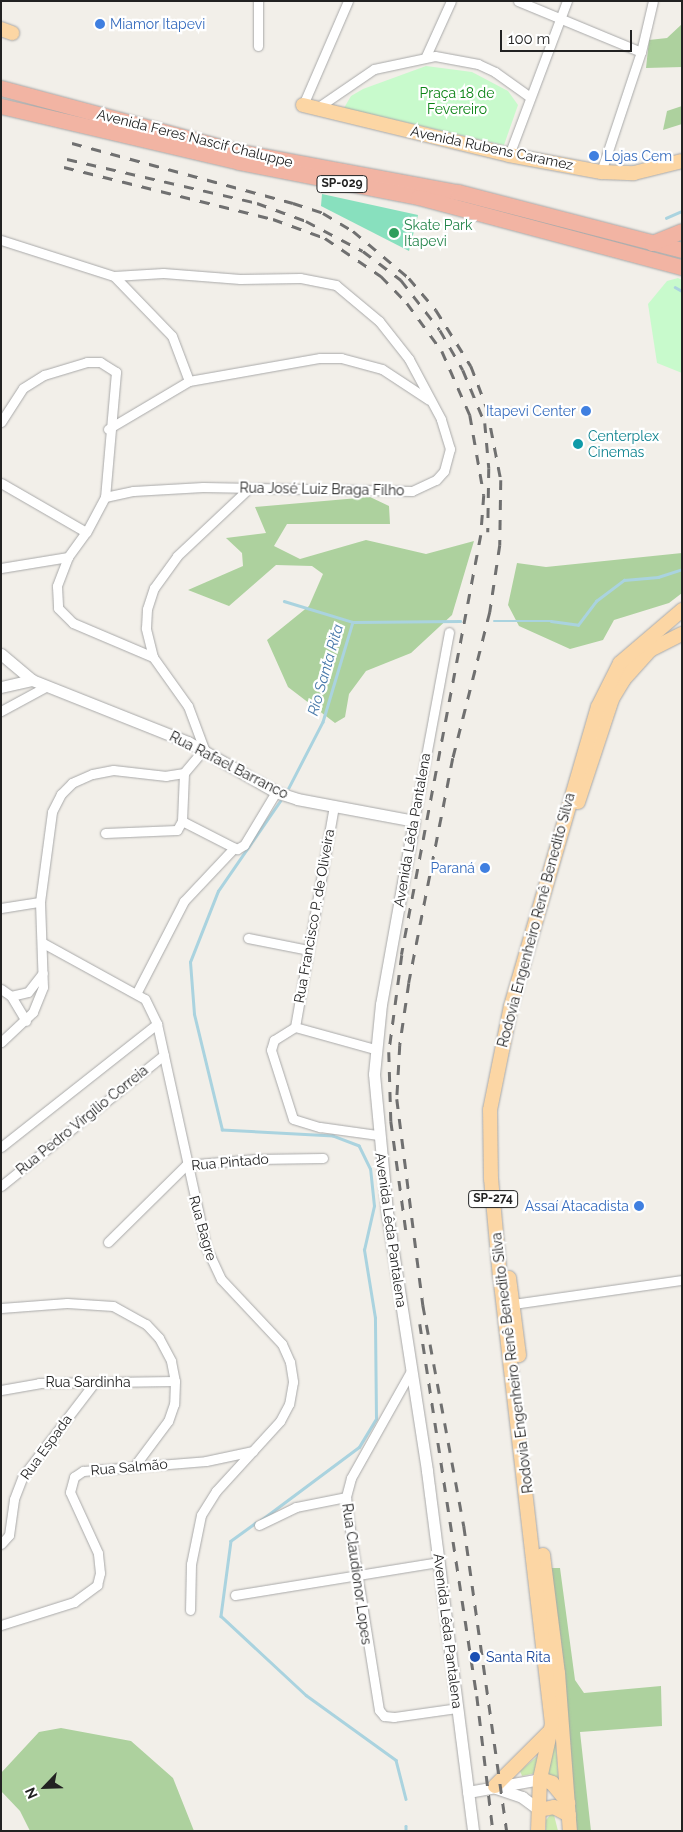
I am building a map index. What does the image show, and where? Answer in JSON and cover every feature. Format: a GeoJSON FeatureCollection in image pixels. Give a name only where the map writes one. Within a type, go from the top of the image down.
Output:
{"type":"FeatureCollection","features":[{"type":"Feature","properties":{"kind":"highway","name":"Avenida Feres Nascif Chaluppe"},"geometry":{"type":"LineString","coordinates":[[1,88],[236,151],[458,192],[682,250]]}},
{"type":"Feature","properties":{"kind":"highway","name":"Avenida Feres Nascif Chaluppe"},"geometry":{"type":"LineString","coordinates":[[1,106],[248,164],[418,197],[682,267]]}},
{"type":"Feature","properties":{"kind":"highway"},"geometry":{"type":"LineString","coordinates":[[652,243],[682,231]]}},
{"type":"Feature","properties":{"kind":"main road","name":"Avenida Rubens Caramez"},"geometry":{"type":"LineString","coordinates":[[302,105],[509,155],[601,172],[634,173],[682,161]]}},
{"type":"Feature","properties":{"kind":"main road","name":"Rodovia Engenheiro Renê Benedito Silva"},"geometry":{"type":"LineString","coordinates":[[538,1831],[540,1779],[552,1724],[524,1463],[500,1277],[490,1179],[490,1110],[511,1006],[598,707],[620,663],[682,610]]}},
{"type":"Feature","properties":{"kind":"main road","name":"Rodovia Engenheiro Renê Benedito Silva"},"geometry":{"type":"LineString","coordinates":[[570,1831],[558,1673],[513,1304],[499,1172],[498,1118],[508,1052],[523,992],[587,770],[612,699],[637,662],[650,650],[682,634]]}},
{"type":"Feature","properties":{"kind":"main road"},"geometry":{"type":"LineString","coordinates":[[494,1787],[550,1731]]}},
{"type":"Feature","properties":{"kind":"main road"},"geometry":{"type":"LineString","coordinates":[[540,1779],[552,1783],[568,1809]]}},
{"type":"Feature","properties":{"kind":"main road"},"geometry":{"type":"LineString","coordinates":[[539,1810],[554,1807],[568,1809]]}},
{"type":"Feature","properties":{"kind":"street"},"geometry":{"type":"LineString","coordinates":[[258,1],[258,46]]}},
{"type":"Feature","properties":{"kind":"street"},"geometry":{"type":"LineString","coordinates":[[302,105],[348,1]]}},
{"type":"Feature","properties":{"kind":"street"},"geometry":{"type":"LineString","coordinates":[[426,56],[451,1]]}},
{"type":"Feature","properties":{"kind":"street"},"geometry":{"type":"LineString","coordinates":[[518,1],[641,52]]}},
{"type":"Feature","properties":{"kind":"street"},"geometry":{"type":"LineString","coordinates":[[509,155],[567,1]]}},
{"type":"Feature","properties":{"kind":"street"},"geometry":{"type":"LineString","coordinates":[[601,172],[641,52],[653,1]]}},
{"type":"Feature","properties":{"kind":"street"},"geometry":{"type":"LineString","coordinates":[[317,108],[374,69],[426,56],[478,64],[495,72],[530,97]]}},
{"type":"Feature","properties":{"kind":"street"},"geometry":{"type":"LineString","coordinates":[[1,240],[114,276],[172,336],[189,381]]}},
{"type":"Feature","properties":{"kind":"street","name":"Rua José Luiz Braga Filho"},"geometry":{"type":"LineString","coordinates":[[105,497],[165,489],[396,491],[424,486],[444,471],[450,449],[448,436],[419,374],[395,341],[361,304],[336,285],[300,278],[240,279],[162,273],[114,276]]}},
{"type":"Feature","properties":{"kind":"street"},"geometry":{"type":"LineString","coordinates":[[108,429],[189,381],[296,361],[341,358],[382,369],[432,402]]}},
{"type":"Feature","properties":{"kind":"street"},"geometry":{"type":"LineString","coordinates":[[1,422],[14,401],[33,380],[88,362],[111,366],[117,381],[108,429],[105,497],[86,532],[68,557],[58,586],[58,608],[62,616],[153,657]]}},
{"type":"Feature","properties":{"kind":"street"},"geometry":{"type":"LineString","coordinates":[[1,483],[86,532]]}},
{"type":"Feature","properties":{"kind":"street"},"geometry":{"type":"LineString","coordinates":[[105,833],[173,832],[180,828],[182,822],[184,773],[204,749],[188,706],[153,657],[146,628],[146,609],[154,588],[177,556],[248,489]]}},
{"type":"Feature","properties":{"kind":"street"},"geometry":{"type":"LineString","coordinates":[[1,568],[68,557]]}},
{"type":"Feature","properties":{"kind":"street","name":"Avenida Lêda Pantalena"},"geometry":{"type":"LineString","coordinates":[[449,632],[375,1049],[378,1135],[439,1562],[473,1831]]}},
{"type":"Feature","properties":{"kind":"street","name":"Rua Rafael Barranco"},"geometry":{"type":"LineString","coordinates":[[1,654],[32,680],[204,749],[276,792],[334,806],[414,821]]}},
{"type":"Feature","properties":{"kind":"street"},"geometry":{"type":"LineString","coordinates":[[1,687],[32,680]]}},
{"type":"Feature","properties":{"kind":"street"},"geometry":{"type":"LineString","coordinates":[[1,711],[47,686]]}},
{"type":"Feature","properties":{"kind":"street"},"geometry":{"type":"LineString","coordinates":[[1,1042],[26,1021],[40,1000],[44,971],[40,902],[52,812],[61,794],[72,783],[92,774],[113,770],[166,776],[184,773]]}},
{"type":"Feature","properties":{"kind":"street"},"geometry":{"type":"LineString","coordinates":[[136,992],[184,901],[234,848],[244,845],[276,792]]}},
{"type":"Feature","properties":{"kind":"street","name":"Rua Francisco P. de Oliveira"},"geometry":{"type":"LineString","coordinates":[[295,1027],[334,806]]}},
{"type":"Feature","properties":{"kind":"street"},"geometry":{"type":"LineString","coordinates":[[182,822],[234,848]]}},
{"type":"Feature","properties":{"kind":"street"},"geometry":{"type":"LineString","coordinates":[[1,908],[40,902]]}},
{"type":"Feature","properties":{"kind":"street"},"geometry":{"type":"LineString","coordinates":[[248,938],[308,950]]}},
{"type":"Feature","properties":{"kind":"street","name":"Rua Bagre"},"geometry":{"type":"LineString","coordinates":[[43,943],[136,992],[145,999],[156,1024],[186,1165],[214,1265],[221,1278],[282,1344],[290,1362],[293,1382],[289,1404],[256,1451],[221,1485],[201,1515],[190,1564],[190,1610]]}},
{"type":"Feature","properties":{"kind":"street"},"geometry":{"type":"LineString","coordinates":[[11,996],[28,992],[44,971]]}},
{"type":"Feature","properties":{"kind":"street"},"geometry":{"type":"LineString","coordinates":[[1,989],[11,996],[26,1021]]}},
{"type":"Feature","properties":{"kind":"street","name":"Rua Pedro Virgílio Correia"},"geometry":{"type":"LineString","coordinates":[[1,1147],[156,1024]]}},
{"type":"Feature","properties":{"kind":"street"},"geometry":{"type":"LineString","coordinates":[[375,1049],[295,1027],[274,1040],[271,1050],[293,1119],[320,1127],[378,1135]]}},
{"type":"Feature","properties":{"kind":"street","name":"Rua Pedro Virgílio Correia"},"geometry":{"type":"LineString","coordinates":[[1,1186],[164,1055]]}},
{"type":"Feature","properties":{"kind":"street","name":"Rua Pintado"},"geometry":{"type":"LineString","coordinates":[[108,1242],[186,1165],[256,1159],[324,1158]]}},
{"type":"Feature","properties":{"kind":"street"},"geometry":{"type":"LineString","coordinates":[[513,1304],[682,1280]]}},
{"type":"Feature","properties":{"kind":"street"},"geometry":{"type":"LineString","coordinates":[[1,1308],[67,1303],[113,1306],[146,1324],[159,1338],[171,1361],[175,1381],[174,1404],[168,1421],[136,1464]]}},
{"type":"Feature","properties":{"kind":"street","name":"Rua Claudionor Lopes"},"geometry":{"type":"LineString","coordinates":[[412,1371],[362,1457],[346,1497],[378,1710],[384,1716],[394,1717],[457,1708]]}},
{"type":"Feature","properties":{"kind":"street","name":"Rua Sardinha"},"geometry":{"type":"LineString","coordinates":[[1,1390],[39,1383],[175,1381]]}},
{"type":"Feature","properties":{"kind":"street","name":"Rua Espada"},"geometry":{"type":"LineString","coordinates":[[1,1544],[9,1535],[14,1498],[24,1476],[94,1383]]}},
{"type":"Feature","properties":{"kind":"street","name":"Rua Salmão"},"geometry":{"type":"LineString","coordinates":[[1,1625],[74,1602],[90,1593],[100,1573],[98,1553],[73,1502],[70,1484],[83,1471],[136,1464],[206,1461],[256,1451]]}},
{"type":"Feature","properties":{"kind":"street"},"geometry":{"type":"LineString","coordinates":[[259,1525],[296,1506],[346,1497]]}},
{"type":"Feature","properties":{"kind":"street"},"geometry":{"type":"LineString","coordinates":[[235,1595],[439,1562]]}},
{"type":"Feature","properties":{"kind":"street"},"geometry":{"type":"LineString","coordinates":[[468,1792],[540,1779]]}},
{"type":"Feature","properties":{"kind":"street"},"geometry":{"type":"LineString","coordinates":[[494,1787],[522,1797],[539,1810]]}},
{"type":"Feature","properties":{"kind":"green space"},"geometry":{"type":"Polygon","coordinates":[[[682,24],[682,67],[646,68],[649,40],[667,38],[682,24]]]}},
{"type":"Feature","properties":{"kind":"green space","name":"Praça 18 de Fevereiro"},"geometry":{"type":"Polygon","coordinates":[[[426,66],[472,72],[508,91],[518,105],[504,145],[344,108],[351,96],[363,89],[426,66]]]}},
{"type":"Feature","properties":{"kind":"green space"},"geometry":{"type":"Polygon","coordinates":[[[682,106],[682,124],[663,130],[667,111],[682,106]]]}},
{"type":"Feature","properties":{"kind":"green space","name":"Skate Park Itapevi"},"geometry":{"type":"Polygon","coordinates":[[[322,194],[418,215],[409,251],[321,206],[322,194]]]}},
{"type":"Feature","properties":{"kind":"green space"},"geometry":{"type":"Polygon","coordinates":[[[678,278],[682,280],[682,373],[657,363],[648,304],[667,281],[678,278]]]}},
{"type":"Feature","properties":{"kind":"green space"},"geometry":{"type":"Polygon","coordinates":[[[370,497],[389,506],[390,524],[287,524],[274,546],[300,559],[366,540],[426,554],[474,541],[452,615],[411,653],[366,671],[349,694],[345,717],[335,723],[288,687],[267,640],[309,606],[323,574],[312,566],[276,565],[229,606],[188,590],[243,566],[242,553],[226,538],[266,533],[255,507],[370,497]]]}},
{"type":"Feature","properties":{"kind":"green space"},"geometry":{"type":"Polygon","coordinates":[[[682,553],[682,593],[669,603],[614,620],[603,640],[570,649],[519,626],[508,605],[517,563],[546,567],[682,553]]]}},
{"type":"Feature","properties":{"kind":"green space"},"geometry":{"type":"Polygon","coordinates":[[[550,1568],[560,1568],[575,1680],[584,1693],[661,1686],[662,1726],[580,1732],[591,1831],[577,1831],[550,1568]]]}},
{"type":"Feature","properties":{"kind":"green space"},"geometry":{"type":"Polygon","coordinates":[[[61,1728],[131,1741],[173,1778],[194,1831],[30,1831],[20,1811],[1,1791],[1,1773],[39,1732],[61,1728]]]}},
{"type":"Feature","properties":{"kind":"green space"},"geometry":{"type":"Polygon","coordinates":[[[555,1731],[559,1789],[547,1776],[555,1731]]]}},
{"type":"Feature","properties":{"kind":"green space"},"geometry":{"type":"Polygon","coordinates":[[[540,1754],[536,1773],[522,1776],[520,1771],[540,1754]]]}},
{"type":"Feature","properties":{"kind":"green space"},"geometry":{"type":"Polygon","coordinates":[[[551,1814],[554,1815],[558,1831],[546,1831],[546,1820],[551,1814]]]}},
{"type":"Feature","properties":{"kind":"waterway"},"geometry":{"type":"LineString","coordinates":[[666,218],[682,211]]}},
{"type":"Feature","properties":{"kind":"waterway"},"geometry":{"type":"LineString","coordinates":[[675,287],[682,291]]}},
{"type":"Feature","properties":{"kind":"waterway"},"geometry":{"type":"LineString","coordinates":[[494,621],[551,621],[578,625],[596,601],[624,580],[658,577],[682,569]]}},
{"type":"Feature","properties":{"kind":"waterway","name":"Rio Santa Rita"},"geometry":{"type":"LineString","coordinates":[[284,601],[353,622],[323,722],[289,788]]}},
{"type":"Feature","properties":{"kind":"waterway"},"geometry":{"type":"LineString","coordinates":[[353,622],[460,621]]}},
{"type":"Feature","properties":{"kind":"waterway"},"geometry":{"type":"LineString","coordinates":[[261,1520],[359,1447],[376,1419],[375,1318],[364,1250],[374,1206],[370,1169],[359,1146],[333,1136],[222,1130],[194,1014],[190,962],[218,891],[280,801]]}},
{"type":"Feature","properties":{"kind":"waterway"},"geometry":{"type":"LineString","coordinates":[[256,1523],[231,1541],[221,1616],[306,1695],[396,1760],[406,1799]]}},
{"type":"Feature","properties":{"kind":"waterway"},"geometry":{"type":"LineString","coordinates":[[406,1826],[406,1831]]}},
{"type":"Feature","properties":{"kind":"railway"},"geometry":{"type":"LineString","coordinates":[[72,143],[293,203],[323,213],[353,231],[409,278],[436,310],[471,366],[487,408],[501,480],[500,545],[490,612],[453,758],[409,983],[400,1045],[397,1099],[423,1305],[464,1526],[507,1831]]}},
{"type":"Feature","properties":{"kind":"railway"},"geometry":{"type":"LineString","coordinates":[[67,159],[257,203],[306,221],[363,251],[401,280],[440,330],[463,370],[485,423],[489,468],[488,532]]}},
{"type":"Feature","properties":{"kind":"railway"},"geometry":{"type":"LineString","coordinates":[[64,167],[273,219],[325,238],[381,276],[407,303],[442,351],[470,415],[484,495],[481,535],[402,955],[389,1052],[391,1121],[406,1230]]}},
{"type":"Feature","properties":{"kind":"railway"},"geometry":{"type":"LineString","coordinates":[[420,1324],[477,1696],[493,1831]]}},
{"type":"Feature","properties":{"kind":"place","name":"Miamor Itapevi"},"geometry":{"type":"Point","coordinates":[100,24]}},
{"type":"Feature","properties":{"kind":"place","name":"Lojas Cem"},"geometry":{"type":"Point","coordinates":[594,156]}},
{"type":"Feature","properties":{"kind":"place","name":"Skate Park Itapevi"},"geometry":{"type":"Point","coordinates":[394,233]}},
{"type":"Feature","properties":{"kind":"place","name":"Itapevi Center"},"geometry":{"type":"Point","coordinates":[586,411]}},
{"type":"Feature","properties":{"kind":"place","name":"Centerplex Cinemas"},"geometry":{"type":"Point","coordinates":[578,444]}},
{"type":"Feature","properties":{"kind":"place","name":"Paraná"},"geometry":{"type":"Point","coordinates":[485,868]}},
{"type":"Feature","properties":{"kind":"place","name":"Assaí Atacadista"},"geometry":{"type":"Point","coordinates":[639,1206]}},
{"type":"Feature","properties":{"kind":"place","name":"Santa Rita"},"geometry":{"type":"Point","coordinates":[475,1657]}}]}
